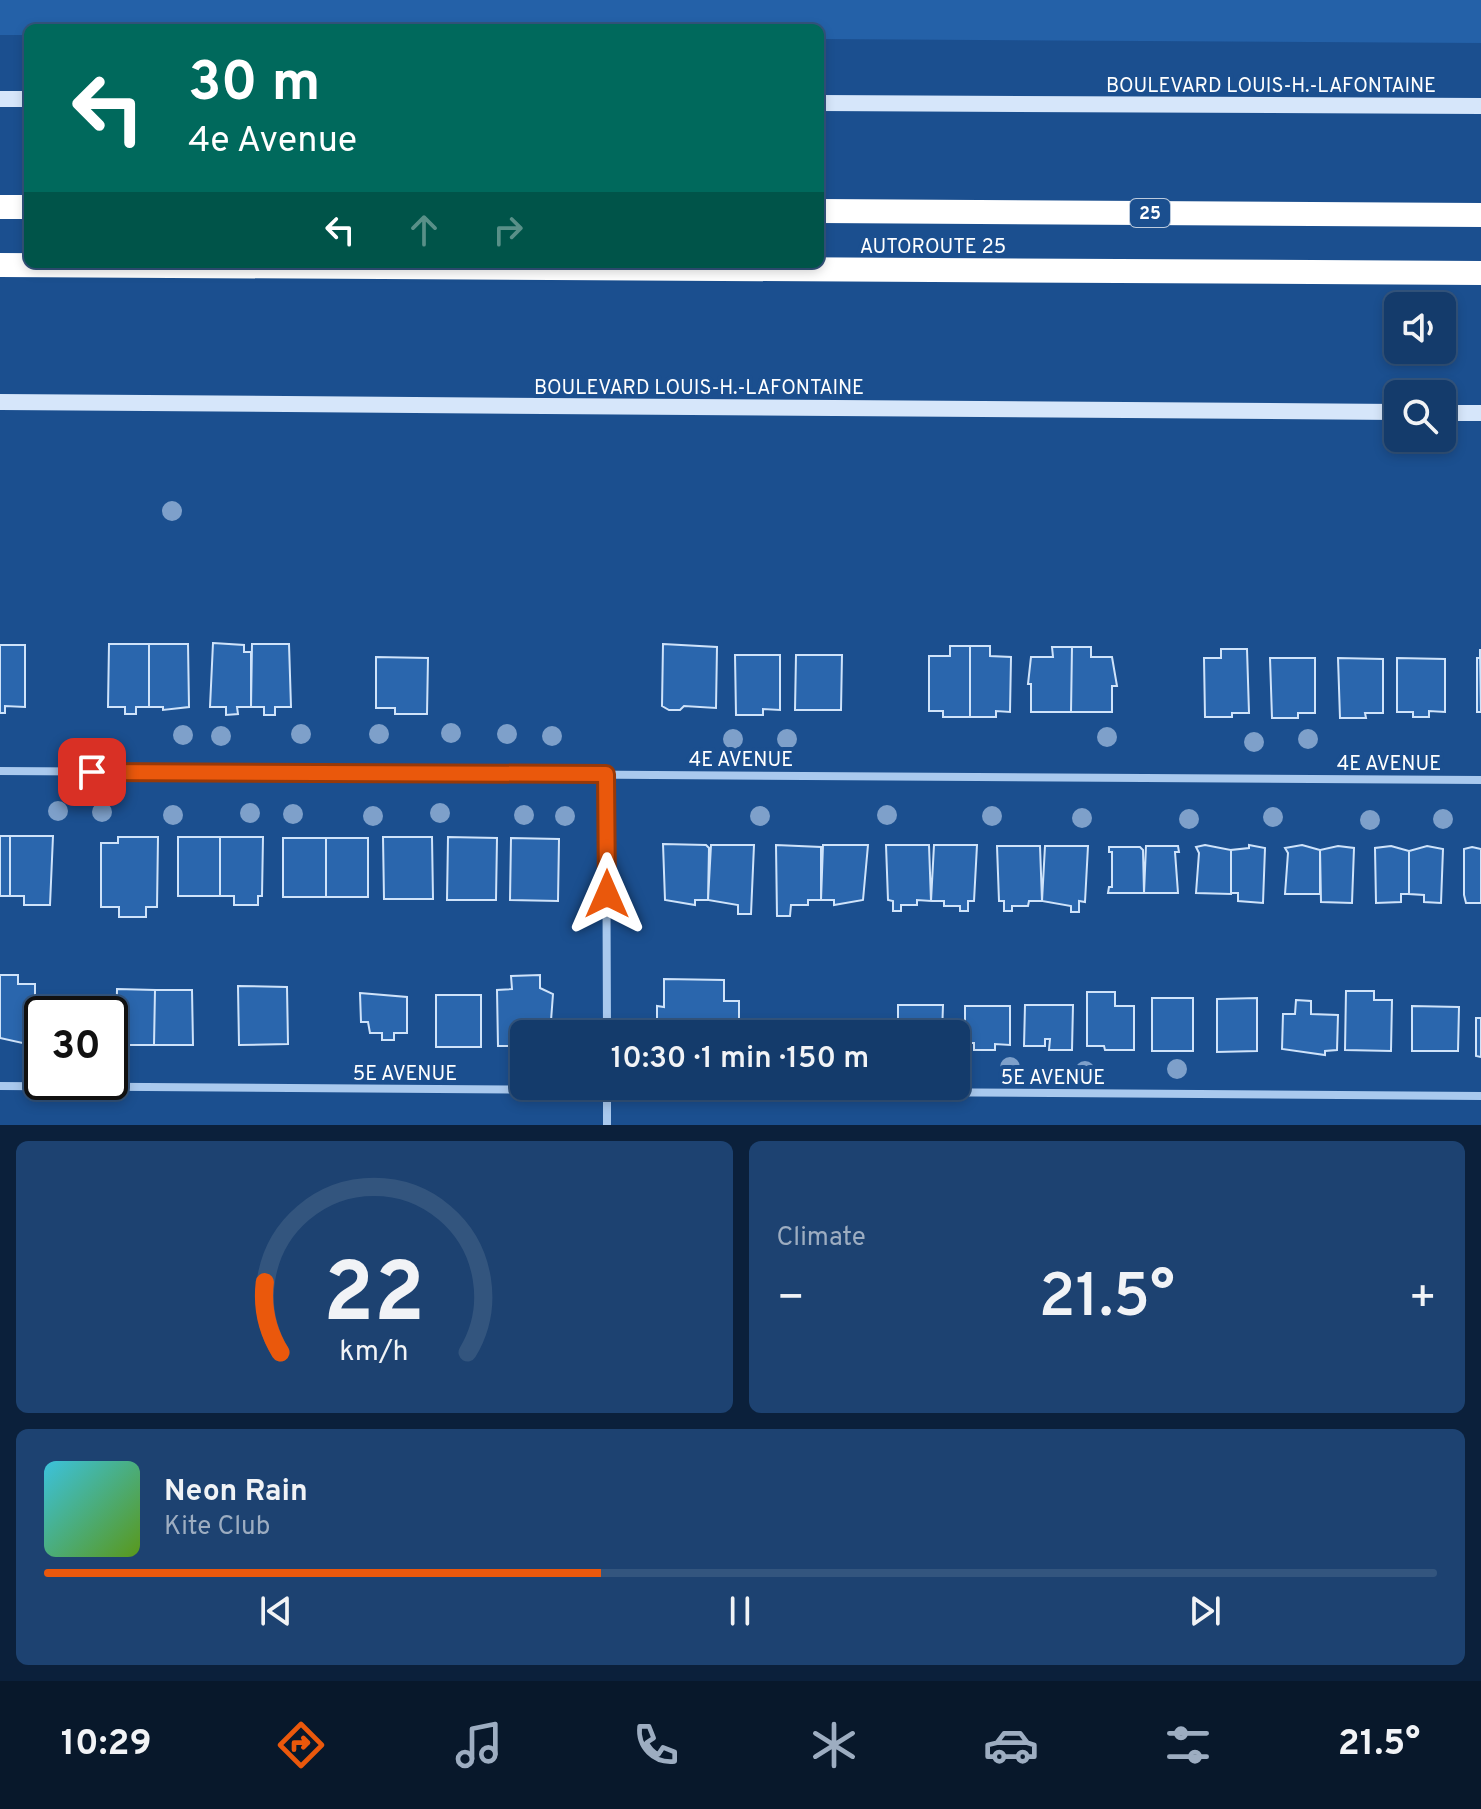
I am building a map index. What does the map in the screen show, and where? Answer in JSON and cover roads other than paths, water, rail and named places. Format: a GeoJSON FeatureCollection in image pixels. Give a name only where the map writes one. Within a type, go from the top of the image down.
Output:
{"type":"FeatureCollection","features":[{"type":"Feature","properties":{"kind":"highway"},"geometry":{"type":"LineString","coordinates":[[0,207],[24,207]]}},
{"type":"Feature","properties":{"kind":"highway","name":"AUTOROUTE 25"},"geometry":{"type":"LineString","coordinates":[[824,211],[1481,215]]}},
{"type":"Feature","properties":{"kind":"highway","name":"AUTOROUTE 25"},"geometry":{"type":"LineString","coordinates":[[0,265],[24,265]]}},
{"type":"Feature","properties":{"kind":"highway","name":"AUTOROUTE 25"},"geometry":{"type":"LineString","coordinates":[[555,268],[1481,273]]}},
{"type":"Feature","properties":{"kind":"main road"},"geometry":{"type":"LineString","coordinates":[[0,99],[24,99]]}},
{"type":"Feature","properties":{"kind":"main road","name":"BOULEVARD LOUIS-H.-LAFONTAINE"},"geometry":{"type":"LineString","coordinates":[[824,103],[1481,106]]}},
{"type":"Feature","properties":{"kind":"main road","name":"BOULEVARD LOUIS-H.-LAFONTAINE"},"geometry":{"type":"LineString","coordinates":[[0,402],[1384,412]]}},
{"type":"Feature","properties":{"kind":"main road"},"geometry":{"type":"LineString","coordinates":[[1456,413],[1481,413]]}},
{"type":"Feature","properties":{"kind":"street","name":"4E AVENUE"},"geometry":{"type":"LineString","coordinates":[[0,771],[1481,780]]}},
{"type":"Feature","properties":{"kind":"street"},"geometry":{"type":"LineString","coordinates":[[606,774],[607,1020]]}},
{"type":"Feature","properties":{"kind":"street","name":"5E AVENUE"},"geometry":{"type":"LineString","coordinates":[[0,1086],[510,1088]]}},
{"type":"Feature","properties":{"kind":"street","name":"5E AVENUE"},"geometry":{"type":"LineString","coordinates":[[970,1091],[1481,1096]]}},
{"type":"Feature","properties":{"kind":"street"},"geometry":{"type":"LineString","coordinates":[[607,1100],[607,1125]]}}]}
